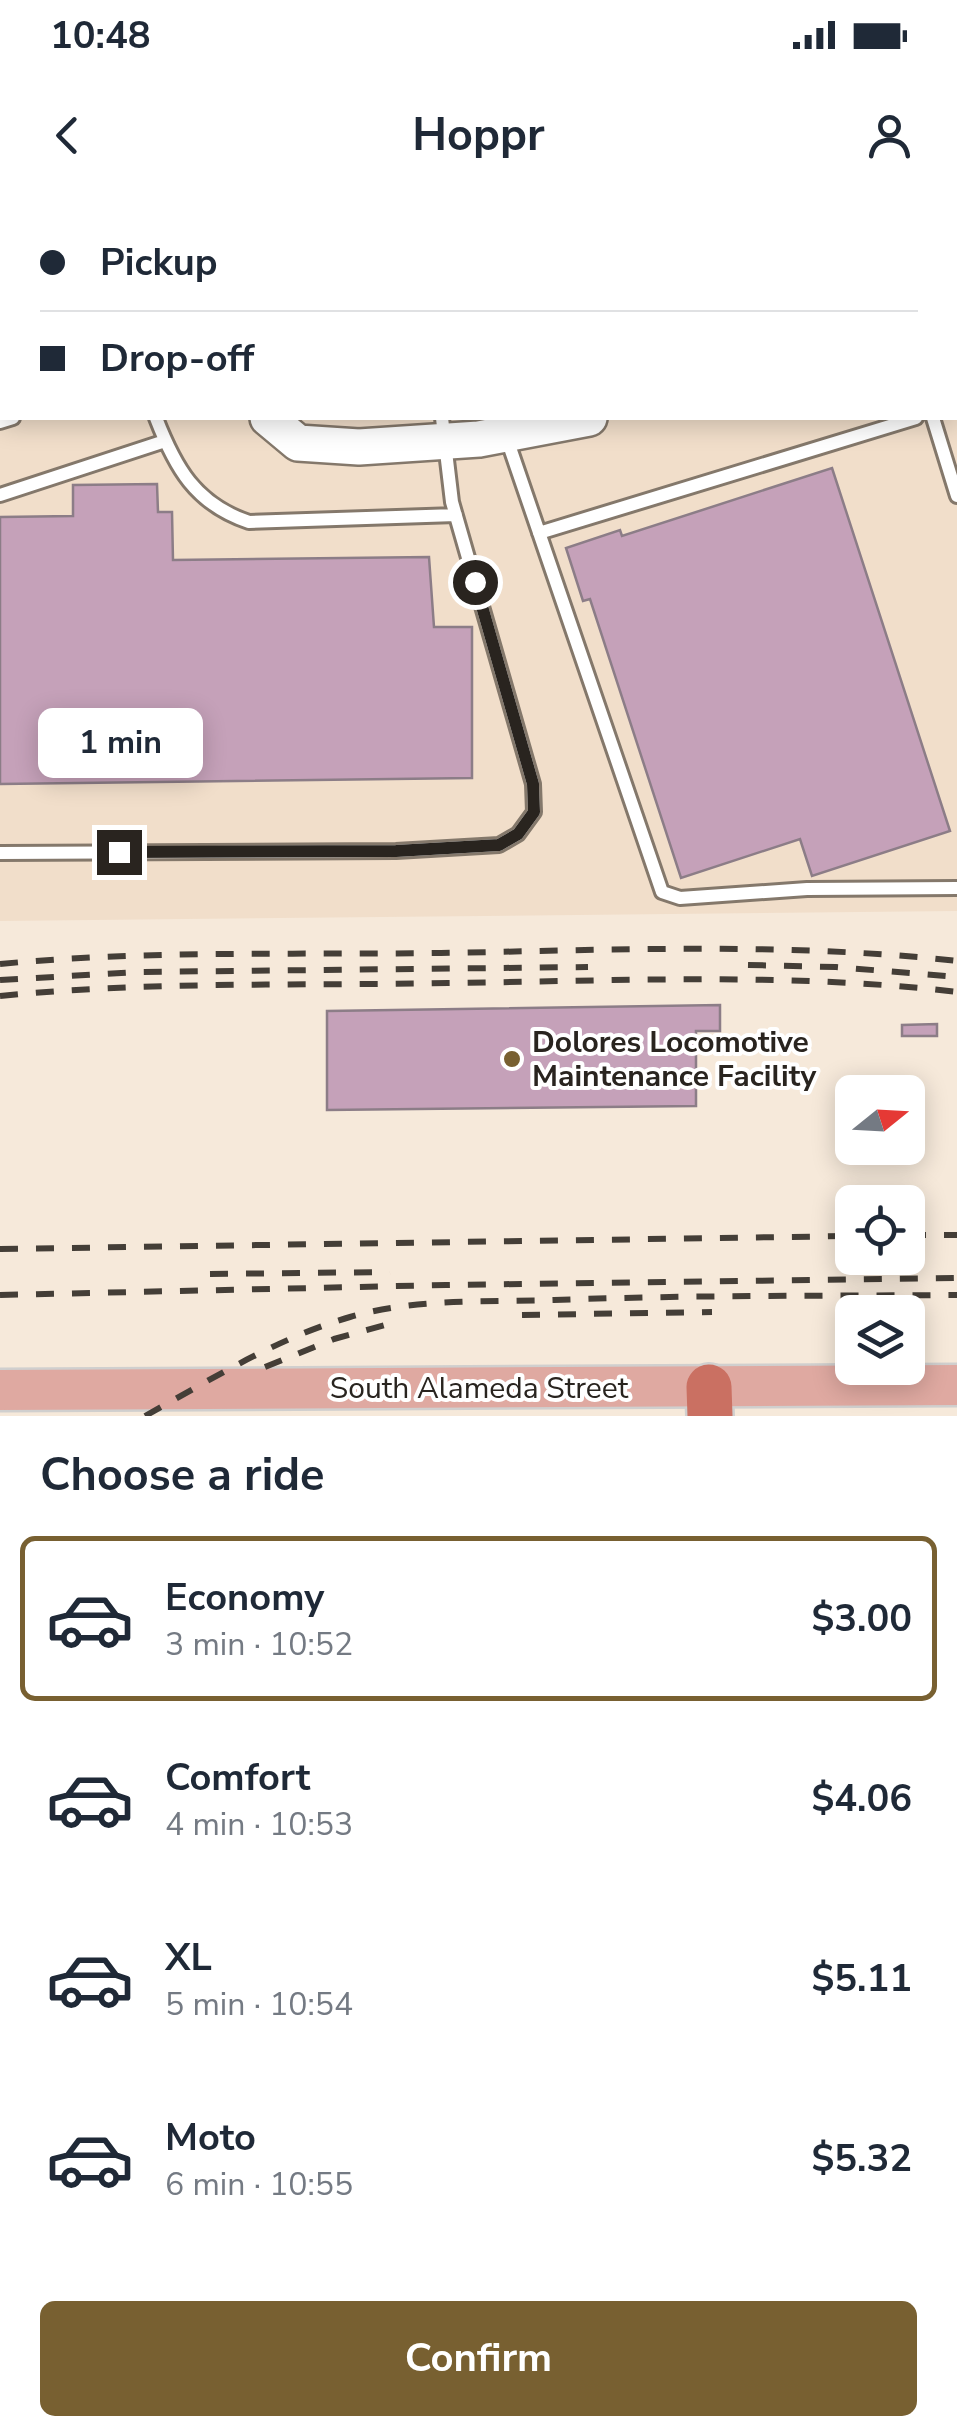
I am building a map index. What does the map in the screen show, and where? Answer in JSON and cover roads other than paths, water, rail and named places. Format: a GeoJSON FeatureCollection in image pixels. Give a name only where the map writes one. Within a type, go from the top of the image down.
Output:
{"type":"FeatureCollection","features":[{"type":"Feature","properties":{"kind":"main road","name":"South Alameda Street"},"geometry":{"type":"LineString","coordinates":[[0,1390],[696,1401],[957,1385]]}},
{"type":"Feature","properties":{"kind":"street"},"geometry":{"type":"LineString","coordinates":[[270,420],[298,442],[359,447],[442,429],[505,434],[578,420]]}},
{"type":"Feature","properties":{"kind":"lane"},"geometry":{"type":"LineString","coordinates":[[157,420],[172,460],[192,485],[222,513],[249,522],[456,515]]}},
{"type":"Feature","properties":{"kind":"lane"},"geometry":{"type":"LineString","coordinates":[[539,532],[909,420]]}},
{"type":"Feature","properties":{"kind":"lane"},"geometry":{"type":"LineString","coordinates":[[934,420],[957,496]]}},
{"type":"Feature","properties":{"kind":"lane"},"geometry":{"type":"LineString","coordinates":[[0,853],[396,851],[499,845],[518,834],[534,812],[533,784],[456,515],[442,429]]}},
{"type":"Feature","properties":{"kind":"lane"},"geometry":{"type":"LineString","coordinates":[[505,434],[662,892],[680,898],[807,889],[957,888]]}},
{"type":"Feature","properties":{"kind":"lane"},"geometry":{"type":"LineString","coordinates":[[0,495],[165,441]]}},
{"type":"Feature","properties":{"kind":"railway"},"geometry":{"type":"LineString","coordinates":[[0,964],[165,955],[699,949],[828,951],[957,961]]}},
{"type":"Feature","properties":{"kind":"railway"},"geometry":{"type":"LineString","coordinates":[[748,965],[836,967],[957,977]]}},
{"type":"Feature","properties":{"kind":"railway"},"geometry":{"type":"LineString","coordinates":[[0,980],[139,972],[588,967]]}},
{"type":"Feature","properties":{"kind":"railway"},"geometry":{"type":"LineString","coordinates":[[0,996],[168,986],[703,979],[830,982],[957,992]]}},
{"type":"Feature","properties":{"kind":"railway"},"geometry":{"type":"LineString","coordinates":[[925,1235],[957,1235]]}},
{"type":"Feature","properties":{"kind":"railway"},"geometry":{"type":"LineString","coordinates":[[0,1249],[835,1236]]}},
{"type":"Feature","properties":{"kind":"railway"},"geometry":{"type":"LineString","coordinates":[[210,1274],[390,1272]]}},
{"type":"Feature","properties":{"kind":"railway"},"geometry":{"type":"LineString","coordinates":[[0,1295],[957,1278]]}},
{"type":"Feature","properties":{"kind":"railway"},"geometry":{"type":"LineString","coordinates":[[145,1416],[297,1336],[350,1317],[400,1307],[655,1297],[957,1295]]}},
{"type":"Feature","properties":{"kind":"railway"},"geometry":{"type":"LineString","coordinates":[[522,1315],[712,1312]]}},
{"type":"Feature","properties":{"kind":"railway"},"geometry":{"type":"LineString","coordinates":[[265,1367],[334,1339],[392,1323]]}},
{"type":"Feature","properties":{"kind":"place","name":"Dolores Locomotive Maintenance Facility"},"geometry":{"type":"Point","coordinates":[512,1059]}}]}
